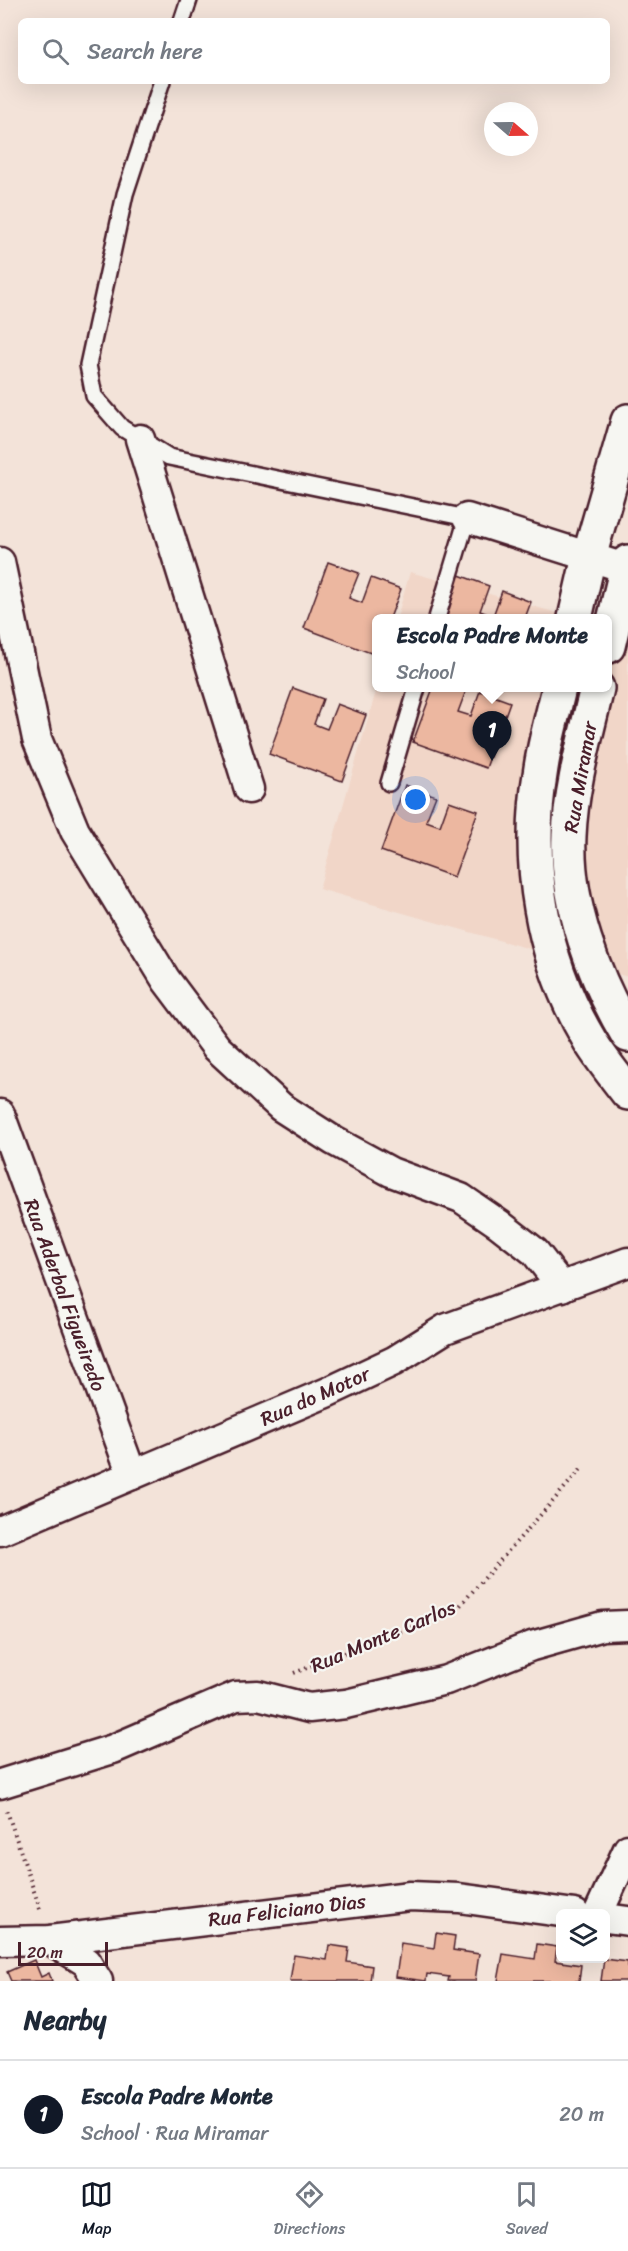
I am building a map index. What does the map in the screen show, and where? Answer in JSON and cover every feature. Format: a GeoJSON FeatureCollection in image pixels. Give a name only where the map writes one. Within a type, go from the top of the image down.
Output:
{"type":"FeatureCollection","features":[{"type":"Feature","properties":{"kind":"main road"},"geometry":{"type":"LineString","coordinates":[[576,614],[589,557],[628,421]]}},
{"type":"Feature","properties":{"kind":"main road"},"geometry":{"type":"LineString","coordinates":[[612,629],[627,566]]}},
{"type":"Feature","properties":{"kind":"main road","name":"Rua Miramar"},"geometry":{"type":"LineString","coordinates":[[558,692],[538,788],[534,830],[537,888],[547,943],[567,999],[591,1042],[628,1093]]}},
{"type":"Feature","properties":{"kind":"main road","name":"Rua Miramar"},"geometry":{"type":"LineString","coordinates":[[596,692],[577,772],[568,837],[574,898],[589,954],[609,1003],[628,1035]]}},
{"type":"Feature","properties":{"kind":"street"},"geometry":{"type":"LineString","coordinates":[[140,439],[249,789]]}},
{"type":"Feature","properties":{"kind":"street"},"geometry":{"type":"LineString","coordinates":[[467,518],[589,557],[627,566]]}},
{"type":"Feature","properties":{"kind":"street"},"geometry":{"type":"LineString","coordinates":[[0,562],[38,738],[75,831],[166,980],[217,1048],[281,1107],[334,1141],[391,1172],[461,1198],[500,1224],[535,1252],[562,1287]]}},
{"type":"Feature","properties":{"kind":"street","name":"Rua Aderbal Figueiredo"},"geometry":{"type":"LineString","coordinates":[[0,1114],[132,1475]]}},
{"type":"Feature","properties":{"kind":"street","name":"Rua do Motor"},"geometry":{"type":"LineString","coordinates":[[0,1531],[394,1361],[446,1329],[628,1262]]}},
{"type":"Feature","properties":{"kind":"street"},"geometry":{"type":"LineString","coordinates":[[2,1792],[112,1749],[236,1696],[258,1695],[309,1708],[346,1704],[446,1680],[532,1646],[592,1629],[628,1625]]}},
{"type":"Feature","properties":{"kind":"street"},"geometry":{"type":"LineString","coordinates":[[600,1909],[628,1849]]}},
{"type":"Feature","properties":{"kind":"street","name":"Rua Feliciano Dias"},"geometry":{"type":"LineString","coordinates":[[0,1941],[50,1940],[410,1896],[459,1898],[556,1911]]}},
{"type":"Feature","properties":{"kind":"street"},"geometry":{"type":"LineString","coordinates":[[610,1919],[628,1922]]}},
{"type":"Feature","properties":{"kind":"street"},"geometry":{"type":"LineString","coordinates":[[50,1940],[86,1962],[98,1981]]}},
{"type":"Feature","properties":{"kind":"lane"},"geometry":{"type":"LineString","coordinates":[[183,18],[189,0]]}},
{"type":"Feature","properties":{"kind":"lane"},"geometry":{"type":"LineString","coordinates":[[161,84],[125,194],[88,365],[94,396],[122,428],[169,457],[467,518],[438,614]]}},
{"type":"Feature","properties":{"kind":"lane"},"geometry":{"type":"LineString","coordinates":[[389,783],[416,692]]}},
{"type":"Feature","properties":{"kind":"path","name":"Rua Monte Carlos"},"geometry":{"type":"LineString","coordinates":[[291,1674],[457,1609],[583,1467]]}},
{"type":"Feature","properties":{"kind":"path"},"geometry":{"type":"LineString","coordinates":[[2,1792],[50,1940]]}},
{"type":"Feature","properties":{"kind":"shaded area"},"geometry":{"type":"Polygon","coordinates":[[[410,572],[561,614],[398,614],[410,572]]]}},
{"type":"Feature","properties":{"kind":"shaded area"},"geometry":{"type":"Polygon","coordinates":[[[612,629],[628,634],[628,977],[319,889],[376,692],[612,692],[612,629]]]}},
{"type":"Feature","properties":{"kind":"building"},"geometry":{"type":"Polygon","coordinates":[[[328,562],[359,573],[349,598],[362,603],[371,578],[401,589],[392,614],[372,614],[372,654],[304,628],[328,562]]]}},
{"type":"Feature","properties":{"kind":"building"},"geometry":{"type":"Polygon","coordinates":[[[459,575],[489,586],[480,611],[488,614],[444,614],[459,575]]]}},
{"type":"Feature","properties":{"kind":"building"},"geometry":{"type":"Polygon","coordinates":[[[502,591],[531,602],[526,614],[494,614],[502,591]]]}},
{"type":"Feature","properties":{"kind":"building"},"geometry":{"type":"Polygon","coordinates":[[[293,688],[323,699],[314,724],[327,729],[337,704],[366,715],[342,781],[269,754],[293,688]]]}},
{"type":"Feature","properties":{"kind":"building"},"geometry":{"type":"Polygon","coordinates":[[[432,692],[466,692],[458,712],[471,716],[480,692],[510,702],[486,768],[413,742],[432,692]]]}},
{"type":"Feature","properties":{"kind":"building"},"geometry":{"type":"Polygon","coordinates":[[[405,785],[436,796],[426,821],[440,826],[449,801],[478,811],[454,877],[381,851],[405,785]]]}},
{"type":"Feature","properties":{"kind":"building"},"geometry":{"type":"Polygon","coordinates":[[[436,1933],[455,1936],[453,1950],[479,1954],[475,1981],[448,1981],[449,1977],[427,1974],[426,1981],[396,1977],[401,1943],[434,1948],[436,1933]]]}},
{"type":"Feature","properties":{"kind":"building"},"geometry":{"type":"Polygon","coordinates":[[[537,1944],[556,1947],[556,1963],[581,1965],[579,1981],[498,1981],[503,1954],[535,1959],[537,1944]]]}},
{"type":"Feature","properties":{"kind":"building"},"geometry":{"type":"Polygon","coordinates":[[[329,1945],[349,1948],[347,1962],[372,1966],[370,1981],[290,1981],[294,1955],[327,1960],[329,1945]]]}},
{"type":"Feature","properties":{"kind":"building"},"geometry":{"type":"Polygon","coordinates":[[[34,1960],[41,1977],[49,1973],[52,1981],[11,1981],[7,1972],[34,1960]]]}},
{"type":"Feature","properties":{"kind":"building"},"geometry":{"type":"Polygon","coordinates":[[[610,1960],[628,1962],[628,1981],[601,1981],[603,1963],[610,1963],[610,1960]]]}},
{"type":"Feature","properties":{"kind":"place","name":"Escola Padre Monte"},"geometry":{"type":"Point","coordinates":[492,761]}}]}
